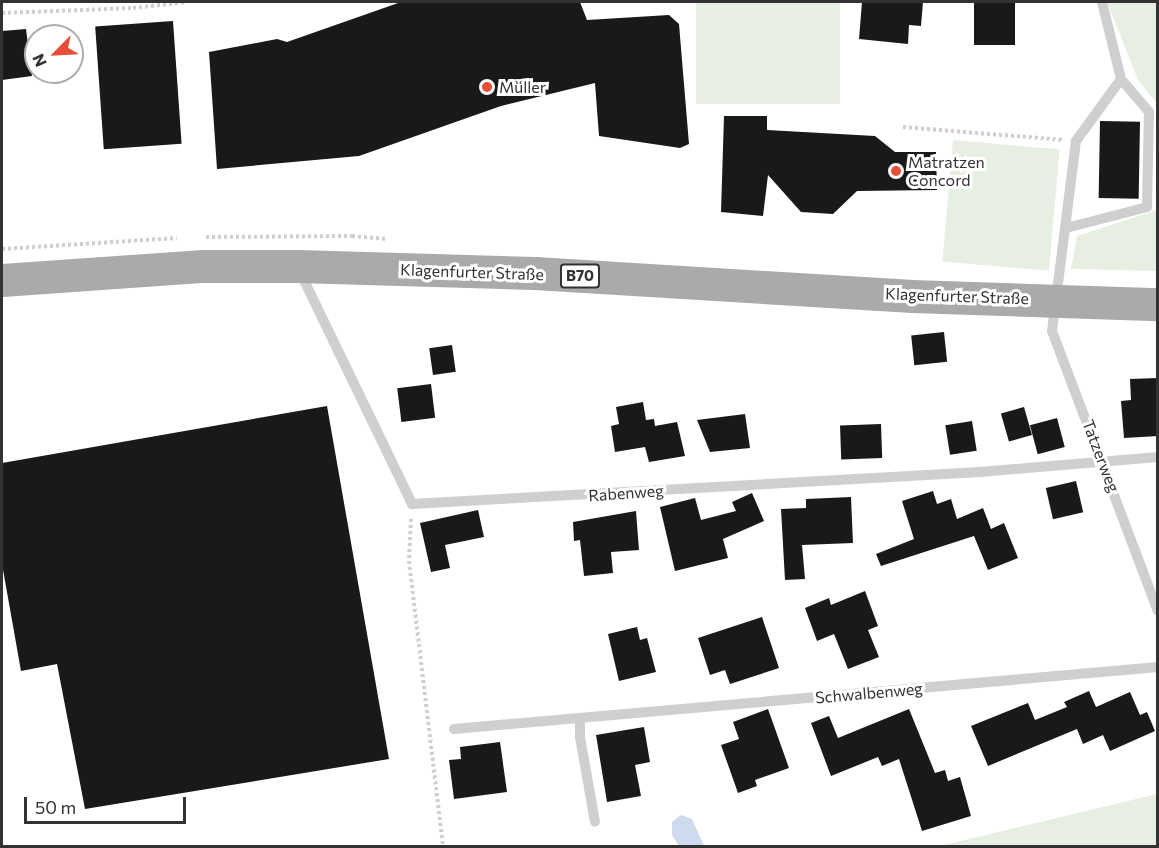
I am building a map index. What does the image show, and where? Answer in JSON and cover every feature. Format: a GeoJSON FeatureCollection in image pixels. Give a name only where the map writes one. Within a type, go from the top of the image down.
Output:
{"type":"FeatureCollection","features":[{"type":"Feature","properties":{"kind":"main road","name":"Klagenfurter Straße"},"geometry":{"type":"LineString","coordinates":[[2,280],[204,266],[298,266],[535,273],[912,296],[1158,304]]}},
{"type":"Feature","properties":{"kind":"lane"},"geometry":{"type":"LineString","coordinates":[[1066,228],[1147,207],[1149,112],[1121,80],[1102,2]]}},
{"type":"Feature","properties":{"kind":"lane"},"geometry":{"type":"LineString","coordinates":[[1076,141],[1121,80]]}},
{"type":"Feature","properties":{"kind":"lane","name":"Tatzerweg"},"geometry":{"type":"LineString","coordinates":[[1076,141],[1052,331],[1158,611]]}},
{"type":"Feature","properties":{"kind":"lane"},"geometry":{"type":"LineString","coordinates":[[298,266],[412,504]]}},
{"type":"Feature","properties":{"kind":"lane","name":"Rabenweg"},"geometry":{"type":"LineString","coordinates":[[412,504],[980,472],[1102,460],[1158,458]]}},
{"type":"Feature","properties":{"kind":"lane","name":"Schwalbenweg"},"geometry":{"type":"LineString","coordinates":[[454,729],[1158,667]]}},
{"type":"Feature","properties":{"kind":"lane"},"geometry":{"type":"LineString","coordinates":[[580,718],[580,737],[596,822]]}},
{"type":"Feature","properties":{"kind":"path"},"geometry":{"type":"LineString","coordinates":[[2,13],[133,8],[187,2]]}},
{"type":"Feature","properties":{"kind":"path"},"geometry":{"type":"LineString","coordinates":[[903,127],[1076,141]]}},
{"type":"Feature","properties":{"kind":"path"},"geometry":{"type":"LineString","coordinates":[[412,504],[409,561],[443,846]]}},
{"type":"Feature","properties":{"kind":"shaded area"},"geometry":{"type":"Polygon","coordinates":[[[696,2],[840,2],[840,104],[696,104],[696,2]]]}},
{"type":"Feature","properties":{"kind":"shaded area"},"geometry":{"type":"Polygon","coordinates":[[[1107,2],[1157,2],[1157,104],[1138,80],[1107,2]]]}},
{"type":"Feature","properties":{"kind":"shaded area"},"geometry":{"type":"Polygon","coordinates":[[[953,140],[1060,149],[1049,271],[942,262],[953,140]]]}},
{"type":"Feature","properties":{"kind":"shaded area"},"geometry":{"type":"Polygon","coordinates":[[[1157,210],[1157,271],[1071,269],[1077,236],[1157,210]]]}},
{"type":"Feature","properties":{"kind":"shaded area"},"geometry":{"type":"Polygon","coordinates":[[[1157,794],[1157,846],[940,846],[1157,794]]]}},
{"type":"Feature","properties":{"kind":"water"},"geometry":{"type":"Polygon","coordinates":[[[681,815],[692,819],[704,846],[679,846],[672,835],[672,822],[681,815]]]}},
{"type":"Feature","properties":{"kind":"building"},"geometry":{"type":"Polygon","coordinates":[[[401,2],[580,2],[587,20],[669,15],[679,24],[689,144],[680,148],[599,136],[595,83],[501,106],[359,156],[217,169],[209,52],[277,39],[287,42],[401,2]]]}},
{"type":"Feature","properties":{"kind":"building"},"geometry":{"type":"Polygon","coordinates":[[[862,2],[923,2],[921,26],[909,25],[908,44],[859,39],[862,2]]]}},
{"type":"Feature","properties":{"kind":"building"},"geometry":{"type":"Polygon","coordinates":[[[974,2],[1015,2],[1015,45],[974,45],[974,2]]]}},
{"type":"Feature","properties":{"kind":"building"},"geometry":{"type":"Polygon","coordinates":[[[173,21],[182,144],[104,149],[95,26],[173,21]]]}},
{"type":"Feature","properties":{"kind":"building"},"geometry":{"type":"Polygon","coordinates":[[[24,29],[24,77],[2,80],[2,31],[24,29]]]}},
{"type":"Feature","properties":{"kind":"building"},"geometry":{"type":"Polygon","coordinates":[[[724,116],[767,116],[767,130],[875,136],[895,152],[936,152],[937,190],[857,191],[833,214],[801,212],[768,175],[763,216],[721,212],[724,116]]]}},
{"type":"Feature","properties":{"kind":"building"},"geometry":{"type":"Polygon","coordinates":[[[1100,121],[1140,122],[1139,199],[1099,198],[1100,121]]]}},
{"type":"Feature","properties":{"kind":"building"},"geometry":{"type":"Polygon","coordinates":[[[944,332],[947,362],[914,365],[911,335],[944,332]]]}},
{"type":"Feature","properties":{"kind":"building"},"geometry":{"type":"Polygon","coordinates":[[[452,345],[456,372],[433,375],[429,348],[452,345]]]}},
{"type":"Feature","properties":{"kind":"building"},"geometry":{"type":"Polygon","coordinates":[[[1158,378],[1158,436],[1124,438],[1121,401],[1131,400],[1130,379],[1158,378]]]}},
{"type":"Feature","properties":{"kind":"building"},"geometry":{"type":"Polygon","coordinates":[[[431,384],[435,418],[401,422],[397,388],[431,384]]]}},
{"type":"Feature","properties":{"kind":"building"},"geometry":{"type":"Polygon","coordinates":[[[643,402],[646,420],[654,419],[655,426],[677,422],[685,456],[649,462],[645,447],[615,452],[611,426],[619,424],[616,407],[643,402]]]}},
{"type":"Feature","properties":{"kind":"building"},"geometry":{"type":"Polygon","coordinates":[[[327,406],[389,759],[85,809],[57,664],[21,671],[2,564],[2,463],[327,406]]]}},
{"type":"Feature","properties":{"kind":"building"},"geometry":{"type":"Polygon","coordinates":[[[1024,407],[1032,435],[1009,441],[1001,414],[1024,407]]]}},
{"type":"Feature","properties":{"kind":"building"},"geometry":{"type":"Polygon","coordinates":[[[745,414],[750,448],[710,452],[697,420],[745,414]]]}},
{"type":"Feature","properties":{"kind":"building"},"geometry":{"type":"Polygon","coordinates":[[[1057,418],[1065,447],[1038,454],[1030,425],[1057,418]]]}},
{"type":"Feature","properties":{"kind":"building"},"geometry":{"type":"Polygon","coordinates":[[[972,421],[977,451],[950,455],[945,425],[972,421]]]}},
{"type":"Feature","properties":{"kind":"building"},"geometry":{"type":"Polygon","coordinates":[[[881,424],[882,458],[841,459],[840,425],[881,424]]]}},
{"type":"Feature","properties":{"kind":"building"},"geometry":{"type":"Polygon","coordinates":[[[1076,481],[1083,512],[1053,519],[1046,488],[1076,481]]]}},
{"type":"Feature","properties":{"kind":"building"},"geometry":{"type":"Polygon","coordinates":[[[933,491],[937,504],[951,499],[957,519],[983,508],[991,529],[1004,523],[1018,558],[988,570],[974,536],[881,566],[876,554],[914,539],[902,501],[933,491]]]}},
{"type":"Feature","properties":{"kind":"building"},"geometry":{"type":"Polygon","coordinates":[[[752,493],[764,521],[723,539],[728,558],[675,571],[660,507],[695,498],[701,520],[736,511],[732,502],[752,493]]]}},
{"type":"Feature","properties":{"kind":"building"},"geometry":{"type":"Polygon","coordinates":[[[851,497],[853,543],[802,545],[805,579],[785,580],[781,509],[806,508],[806,499],[851,497]]]}},
{"type":"Feature","properties":{"kind":"building"},"geometry":{"type":"Polygon","coordinates":[[[478,510],[484,537],[445,545],[450,568],[431,572],[420,523],[478,510]]]}},
{"type":"Feature","properties":{"kind":"building"},"geometry":{"type":"Polygon","coordinates":[[[636,511],[639,550],[611,552],[613,573],[584,576],[580,540],[574,541],[573,522],[636,511]]]}},
{"type":"Feature","properties":{"kind":"building"},"geometry":{"type":"Polygon","coordinates":[[[865,591],[878,626],[868,630],[879,657],[848,669],[834,634],[817,641],[805,608],[829,598],[831,605],[865,591]]]}},
{"type":"Feature","properties":{"kind":"building"},"geometry":{"type":"Polygon","coordinates":[[[762,617],[779,668],[730,684],[725,670],[710,675],[698,638],[762,617]]]}},
{"type":"Feature","properties":{"kind":"building"},"geometry":{"type":"Polygon","coordinates":[[[637,627],[640,640],[647,638],[656,672],[619,681],[608,634],[637,627]]]}},
{"type":"Feature","properties":{"kind":"building"},"geometry":{"type":"Polygon","coordinates":[[[1089,691],[1096,707],[1130,692],[1140,715],[1147,712],[1155,731],[1110,751],[1103,735],[1083,744],[1077,729],[988,766],[971,726],[1028,703],[1035,720],[1067,707],[1064,702],[1089,691]]]}},
{"type":"Feature","properties":{"kind":"building"},"geometry":{"type":"Polygon","coordinates":[[[768,709],[789,768],[755,780],[757,786],[738,793],[721,745],[739,739],[733,722],[768,709]]]}},
{"type":"Feature","properties":{"kind":"building"},"geometry":{"type":"Polygon","coordinates":[[[909,709],[935,773],[945,770],[948,781],[960,777],[971,816],[922,831],[899,759],[882,766],[878,757],[831,776],[811,723],[829,716],[838,738],[909,709]]]}},
{"type":"Feature","properties":{"kind":"building"},"geometry":{"type":"Polygon","coordinates":[[[644,727],[650,762],[635,765],[641,796],[607,802],[596,735],[644,727]]]}},
{"type":"Feature","properties":{"kind":"building"},"geometry":{"type":"Polygon","coordinates":[[[500,742],[507,792],[454,799],[449,760],[461,759],[460,747],[500,742]]]}},
{"type":"Feature","properties":{"kind":"place","name":"Müller"},"geometry":{"type":"Point","coordinates":[487,87]}},
{"type":"Feature","properties":{"kind":"place","name":"Matratzen Concord"},"geometry":{"type":"Point","coordinates":[896,171]}}]}
